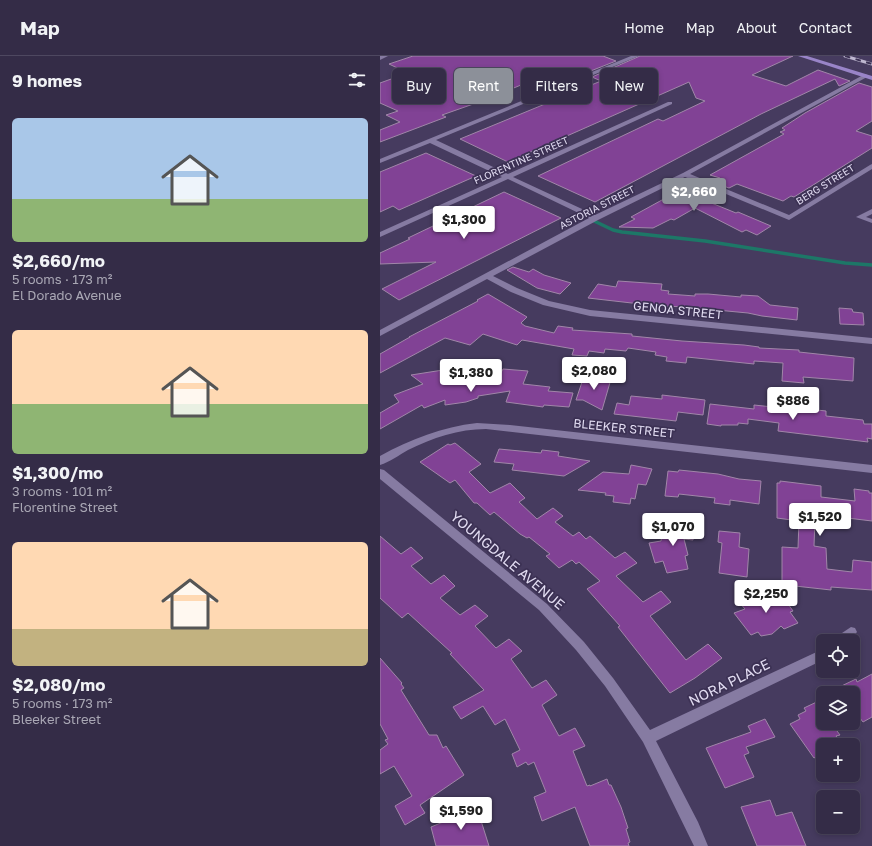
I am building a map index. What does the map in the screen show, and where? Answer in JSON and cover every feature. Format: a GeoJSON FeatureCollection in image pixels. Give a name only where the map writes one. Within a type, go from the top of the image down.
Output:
{"type":"FeatureCollection","features":[{"type":"Feature","properties":{"kind":"main road"},"geometry":{"type":"LineString","coordinates":[[801,56],[869,77]]}},
{"type":"Feature","properties":{"kind":"street"},"geometry":{"type":"LineString","coordinates":[[380,58],[385,56]]}},
{"type":"Feature","properties":{"kind":"street"},"geometry":{"type":"LineString","coordinates":[[380,161],[636,56]]}},
{"type":"Feature","properties":{"kind":"street","name":"ASTORIA STREET"},"geometry":{"type":"LineString","coordinates":[[380,333],[596,218],[685,174],[869,77]]}},
{"type":"Feature","properties":{"kind":"street","name":"FLORENTINE STREET"},"geometry":{"type":"LineString","coordinates":[[380,235],[670,103]]}},
{"type":"Feature","properties":{"kind":"street"},"geometry":{"type":"LineString","coordinates":[[430,140],[596,218]]}},
{"type":"Feature","properties":{"kind":"street","name":"BERG STREET"},"geometry":{"type":"LineString","coordinates":[[685,174],[789,218],[872,166]]}},
{"type":"Feature","properties":{"kind":"street"},"geometry":{"type":"LineString","coordinates":[[872,211],[860,217],[872,221]]}},
{"type":"Feature","properties":{"kind":"street","name":"GENOA STREET"},"geometry":{"type":"LineString","coordinates":[[488,276],[514,290],[546,303],[590,313],[872,341]]}},
{"type":"Feature","properties":{"kind":"street","name":"BLEEKER STREET"},"geometry":{"type":"LineString","coordinates":[[380,461],[409,444],[438,433],[474,426],[510,428],[872,469]]}},
{"type":"Feature","properties":{"kind":"street","name":"YOUNGDALE AVENUE"},"geometry":{"type":"LineString","coordinates":[[380,473],[543,607],[580,646],[609,682],[648,738],[701,846]]}},
{"type":"Feature","properties":{"kind":"street","name":"NORA PLACE"},"geometry":{"type":"LineString","coordinates":[[648,738],[816,657]]}},
{"type":"Feature","properties":{"kind":"building"},"geometry":{"type":"Polygon","coordinates":[[[413,56],[603,56],[616,61],[592,70],[592,68],[521,68],[521,85],[513,88],[513,68],[454,68],[454,104],[473,104],[442,115],[446,117],[380,142],[380,130],[400,122],[386,115],[398,111],[380,103],[380,83],[392,79],[392,104],[446,104],[446,68],[397,68],[389,64],[413,56]]]}},
{"type":"Feature","properties":{"kind":"building"},"geometry":{"type":"Polygon","coordinates":[[[640,56],[793,56],[752,75],[786,86],[818,70],[850,81],[839,86],[835,79],[761,114],[595,202],[538,176],[658,119],[663,121],[705,101],[696,98],[689,82],[658,96],[658,68],[613,68],[640,56]]]}},
{"type":"Feature","properties":{"kind":"building"},"geometry":{"type":"Polygon","coordinates":[[[600,74],[600,81],[592,77],[600,74]]]}},
{"type":"Feature","properties":{"kind":"building"},"geometry":{"type":"Polygon","coordinates":[[[600,81],[600,104],[639,104],[508,162],[460,139],[545,104],[592,104],[592,85],[600,81]]]}},
{"type":"Feature","properties":{"kind":"building"},"geometry":{"type":"Polygon","coordinates":[[[859,83],[872,87],[872,121],[856,131],[872,136],[872,148],[794,197],[791,196],[783,201],[737,184],[729,188],[713,182],[720,178],[710,175],[784,134],[780,132],[785,130],[782,128],[805,113],[859,83]]]}},
{"type":"Feature","properties":{"kind":"building"},"geometry":{"type":"Polygon","coordinates":[[[426,153],[476,176],[399,210],[393,206],[380,212],[380,172],[426,153]]]}},
{"type":"Feature","properties":{"kind":"building"},"geometry":{"type":"Polygon","coordinates":[[[705,187],[720,193],[709,202],[771,226],[757,235],[746,230],[742,232],[695,208],[674,220],[671,219],[653,228],[619,227],[635,219],[631,217],[682,189],[692,194],[705,187]]]}},
{"type":"Feature","properties":{"kind":"building"},"geometry":{"type":"Polygon","coordinates":[[[504,192],[561,218],[399,300],[382,289],[436,262],[380,264],[380,253],[504,192]]]}},
{"type":"Feature","properties":{"kind":"building"},"geometry":{"type":"Polygon","coordinates":[[[513,267],[529,272],[533,269],[544,275],[571,283],[560,294],[537,288],[507,270],[513,267]]]}},
{"type":"Feature","properties":{"kind":"building"},"geometry":{"type":"Polygon","coordinates":[[[618,281],[662,284],[661,290],[669,291],[668,294],[695,296],[695,294],[708,294],[741,297],[741,295],[758,296],[770,305],[798,308],[797,320],[748,313],[691,309],[692,307],[658,306],[588,298],[598,284],[616,287],[618,281]]]}},
{"type":"Feature","properties":{"kind":"building"},"geometry":{"type":"Polygon","coordinates":[[[488,294],[527,317],[521,323],[525,326],[554,333],[558,326],[573,328],[572,330],[632,334],[632,336],[744,345],[759,348],[799,350],[799,352],[854,358],[853,381],[803,377],[804,383],[782,381],[783,363],[754,361],[754,364],[687,357],[686,363],[666,361],[667,357],[655,355],[656,352],[628,348],[626,351],[605,349],[604,353],[589,351],[587,356],[572,355],[574,349],[522,340],[517,345],[483,334],[470,345],[445,338],[380,373],[380,354],[478,301],[477,300],[488,294]]]}},
{"type":"Feature","properties":{"kind":"building"},"geometry":{"type":"Polygon","coordinates":[[[839,308],[852,309],[853,312],[863,313],[864,325],[840,324],[839,308]]]}},
{"type":"Feature","properties":{"kind":"building"},"geometry":{"type":"Polygon","coordinates":[[[503,369],[528,371],[523,384],[550,387],[548,391],[573,393],[569,407],[544,405],[543,407],[506,402],[510,391],[478,396],[478,398],[466,402],[445,405],[445,400],[424,408],[422,405],[380,429],[380,413],[399,402],[394,395],[423,384],[411,375],[443,370],[445,381],[472,377],[473,381],[498,378],[503,369]]]}},
{"type":"Feature","properties":{"kind":"building"},"geometry":{"type":"Polygon","coordinates":[[[584,376],[611,379],[602,410],[583,400],[576,400],[584,376]]]}},
{"type":"Feature","properties":{"kind":"building"},"geometry":{"type":"Polygon","coordinates":[[[662,395],[705,400],[703,415],[678,412],[676,421],[614,414],[617,403],[629,405],[631,396],[662,399],[662,395]]]}},
{"type":"Feature","properties":{"kind":"building"},"geometry":{"type":"Polygon","coordinates":[[[710,404],[754,409],[754,405],[773,407],[773,405],[826,411],[826,416],[863,420],[864,424],[872,424],[872,439],[867,438],[868,442],[778,431],[779,423],[748,419],[748,424],[738,423],[738,425],[721,426],[707,424],[710,404]]]}},
{"type":"Feature","properties":{"kind":"building"},"geometry":{"type":"Polygon","coordinates":[[[455,443],[481,464],[469,472],[490,493],[510,483],[525,498],[519,502],[537,519],[553,508],[563,516],[555,522],[573,536],[579,532],[586,539],[590,536],[615,558],[625,552],[637,563],[616,576],[643,602],[661,591],[671,602],[650,616],[686,660],[708,644],[722,658],[695,678],[670,693],[618,627],[620,626],[587,589],[600,581],[579,562],[576,564],[572,560],[559,568],[546,556],[550,554],[529,537],[527,538],[520,534],[494,512],[490,515],[477,503],[474,503],[455,480],[450,483],[420,462],[448,444],[450,445],[455,443]]]}},
{"type":"Feature","properties":{"kind":"building"},"geometry":{"type":"Polygon","coordinates":[[[499,449],[541,453],[542,450],[559,452],[558,456],[590,461],[564,476],[512,470],[514,464],[494,462],[499,449]]]}},
{"type":"Feature","properties":{"kind":"building"},"geometry":{"type":"Polygon","coordinates":[[[631,465],[652,469],[646,485],[638,484],[635,499],[631,498],[630,504],[613,502],[614,496],[605,495],[606,493],[578,490],[603,472],[629,474],[631,465]]]}},
{"type":"Feature","properties":{"kind":"building"},"geometry":{"type":"Polygon","coordinates":[[[679,470],[718,474],[739,479],[761,481],[759,504],[730,500],[730,505],[714,503],[715,498],[679,494],[678,497],[665,496],[668,471],[678,472],[679,470]]]}},
{"type":"Feature","properties":{"kind":"building"},"geometry":{"type":"Polygon","coordinates":[[[780,481],[821,486],[821,497],[855,501],[854,489],[869,491],[869,493],[872,493],[872,521],[831,516],[831,520],[815,518],[814,546],[826,548],[827,569],[852,572],[853,560],[872,562],[872,590],[831,587],[831,590],[777,584],[784,581],[782,581],[782,547],[798,548],[799,521],[777,518],[777,483],[780,483],[780,481]]]}},
{"type":"Feature","properties":{"kind":"building"},"geometry":{"type":"Polygon","coordinates":[[[664,522],[675,523],[674,525],[695,527],[693,540],[684,539],[688,555],[685,556],[688,569],[667,573],[663,561],[655,563],[649,543],[661,541],[664,522]]]}},
{"type":"Feature","properties":{"kind":"building"},"geometry":{"type":"Polygon","coordinates":[[[719,531],[740,533],[739,547],[749,549],[747,577],[719,573],[722,543],[718,542],[719,531]]]}},
{"type":"Feature","properties":{"kind":"building"},"geometry":{"type":"Polygon","coordinates":[[[380,536],[401,554],[411,547],[423,558],[411,566],[431,584],[444,575],[455,586],[440,598],[460,615],[475,605],[488,616],[475,626],[496,648],[509,639],[522,651],[511,659],[532,688],[546,680],[557,695],[542,705],[559,736],[575,728],[585,746],[573,751],[587,786],[607,779],[609,785],[611,785],[621,807],[628,828],[626,829],[630,842],[628,843],[629,846],[590,846],[575,807],[542,821],[534,797],[546,792],[534,762],[528,765],[526,762],[517,767],[512,754],[520,750],[505,719],[495,725],[483,706],[461,719],[453,707],[484,690],[450,654],[452,653],[408,613],[402,618],[380,598],[380,536]]]}},
{"type":"Feature","properties":{"kind":"building"},"geometry":{"type":"Polygon","coordinates":[[[756,594],[781,594],[793,611],[790,612],[798,623],[784,629],[781,626],[772,634],[761,636],[758,632],[751,635],[734,613],[745,609],[739,602],[756,594]]]}},
{"type":"Feature","properties":{"kind":"building"},"geometry":{"type":"Polygon","coordinates":[[[380,658],[402,683],[401,684],[404,688],[401,690],[429,735],[437,735],[443,748],[446,746],[464,775],[420,805],[425,813],[405,825],[395,806],[412,796],[394,766],[380,774],[380,750],[388,744],[385,740],[388,739],[380,724],[380,658]]]}},
{"type":"Feature","properties":{"kind":"building"},"geometry":{"type":"Polygon","coordinates":[[[872,674],[872,717],[863,722],[860,718],[860,686],[842,686],[856,679],[857,682],[872,674]]]}},
{"type":"Feature","properties":{"kind":"building"},"geometry":{"type":"Polygon","coordinates":[[[816,702],[816,730],[836,730],[840,735],[836,736],[838,738],[816,738],[816,757],[814,758],[790,724],[800,719],[798,715],[806,711],[804,708],[816,702]]]}},
{"type":"Feature","properties":{"kind":"building"},"geometry":{"type":"Polygon","coordinates":[[[765,719],[775,737],[746,747],[749,753],[744,755],[754,777],[725,788],[706,748],[751,732],[748,726],[765,719]]]}},
{"type":"Feature","properties":{"kind":"building"},"geometry":{"type":"Polygon","coordinates":[[[770,800],[776,816],[792,812],[806,846],[757,846],[741,807],[770,800]]]}},
{"type":"Feature","properties":{"kind":"building"},"geometry":{"type":"Polygon","coordinates":[[[477,808],[489,846],[436,846],[431,827],[477,808]]]}},
{"type":"Feature","properties":{"kind":"waterway"},"geometry":{"type":"LineString","coordinates":[[592,220],[613,230],[622,232],[705,241],[845,263],[872,265]]}},
{"type":"Feature","properties":{"kind":"railway"},"geometry":{"type":"LineString","coordinates":[[845,56],[872,64]]}}]}
